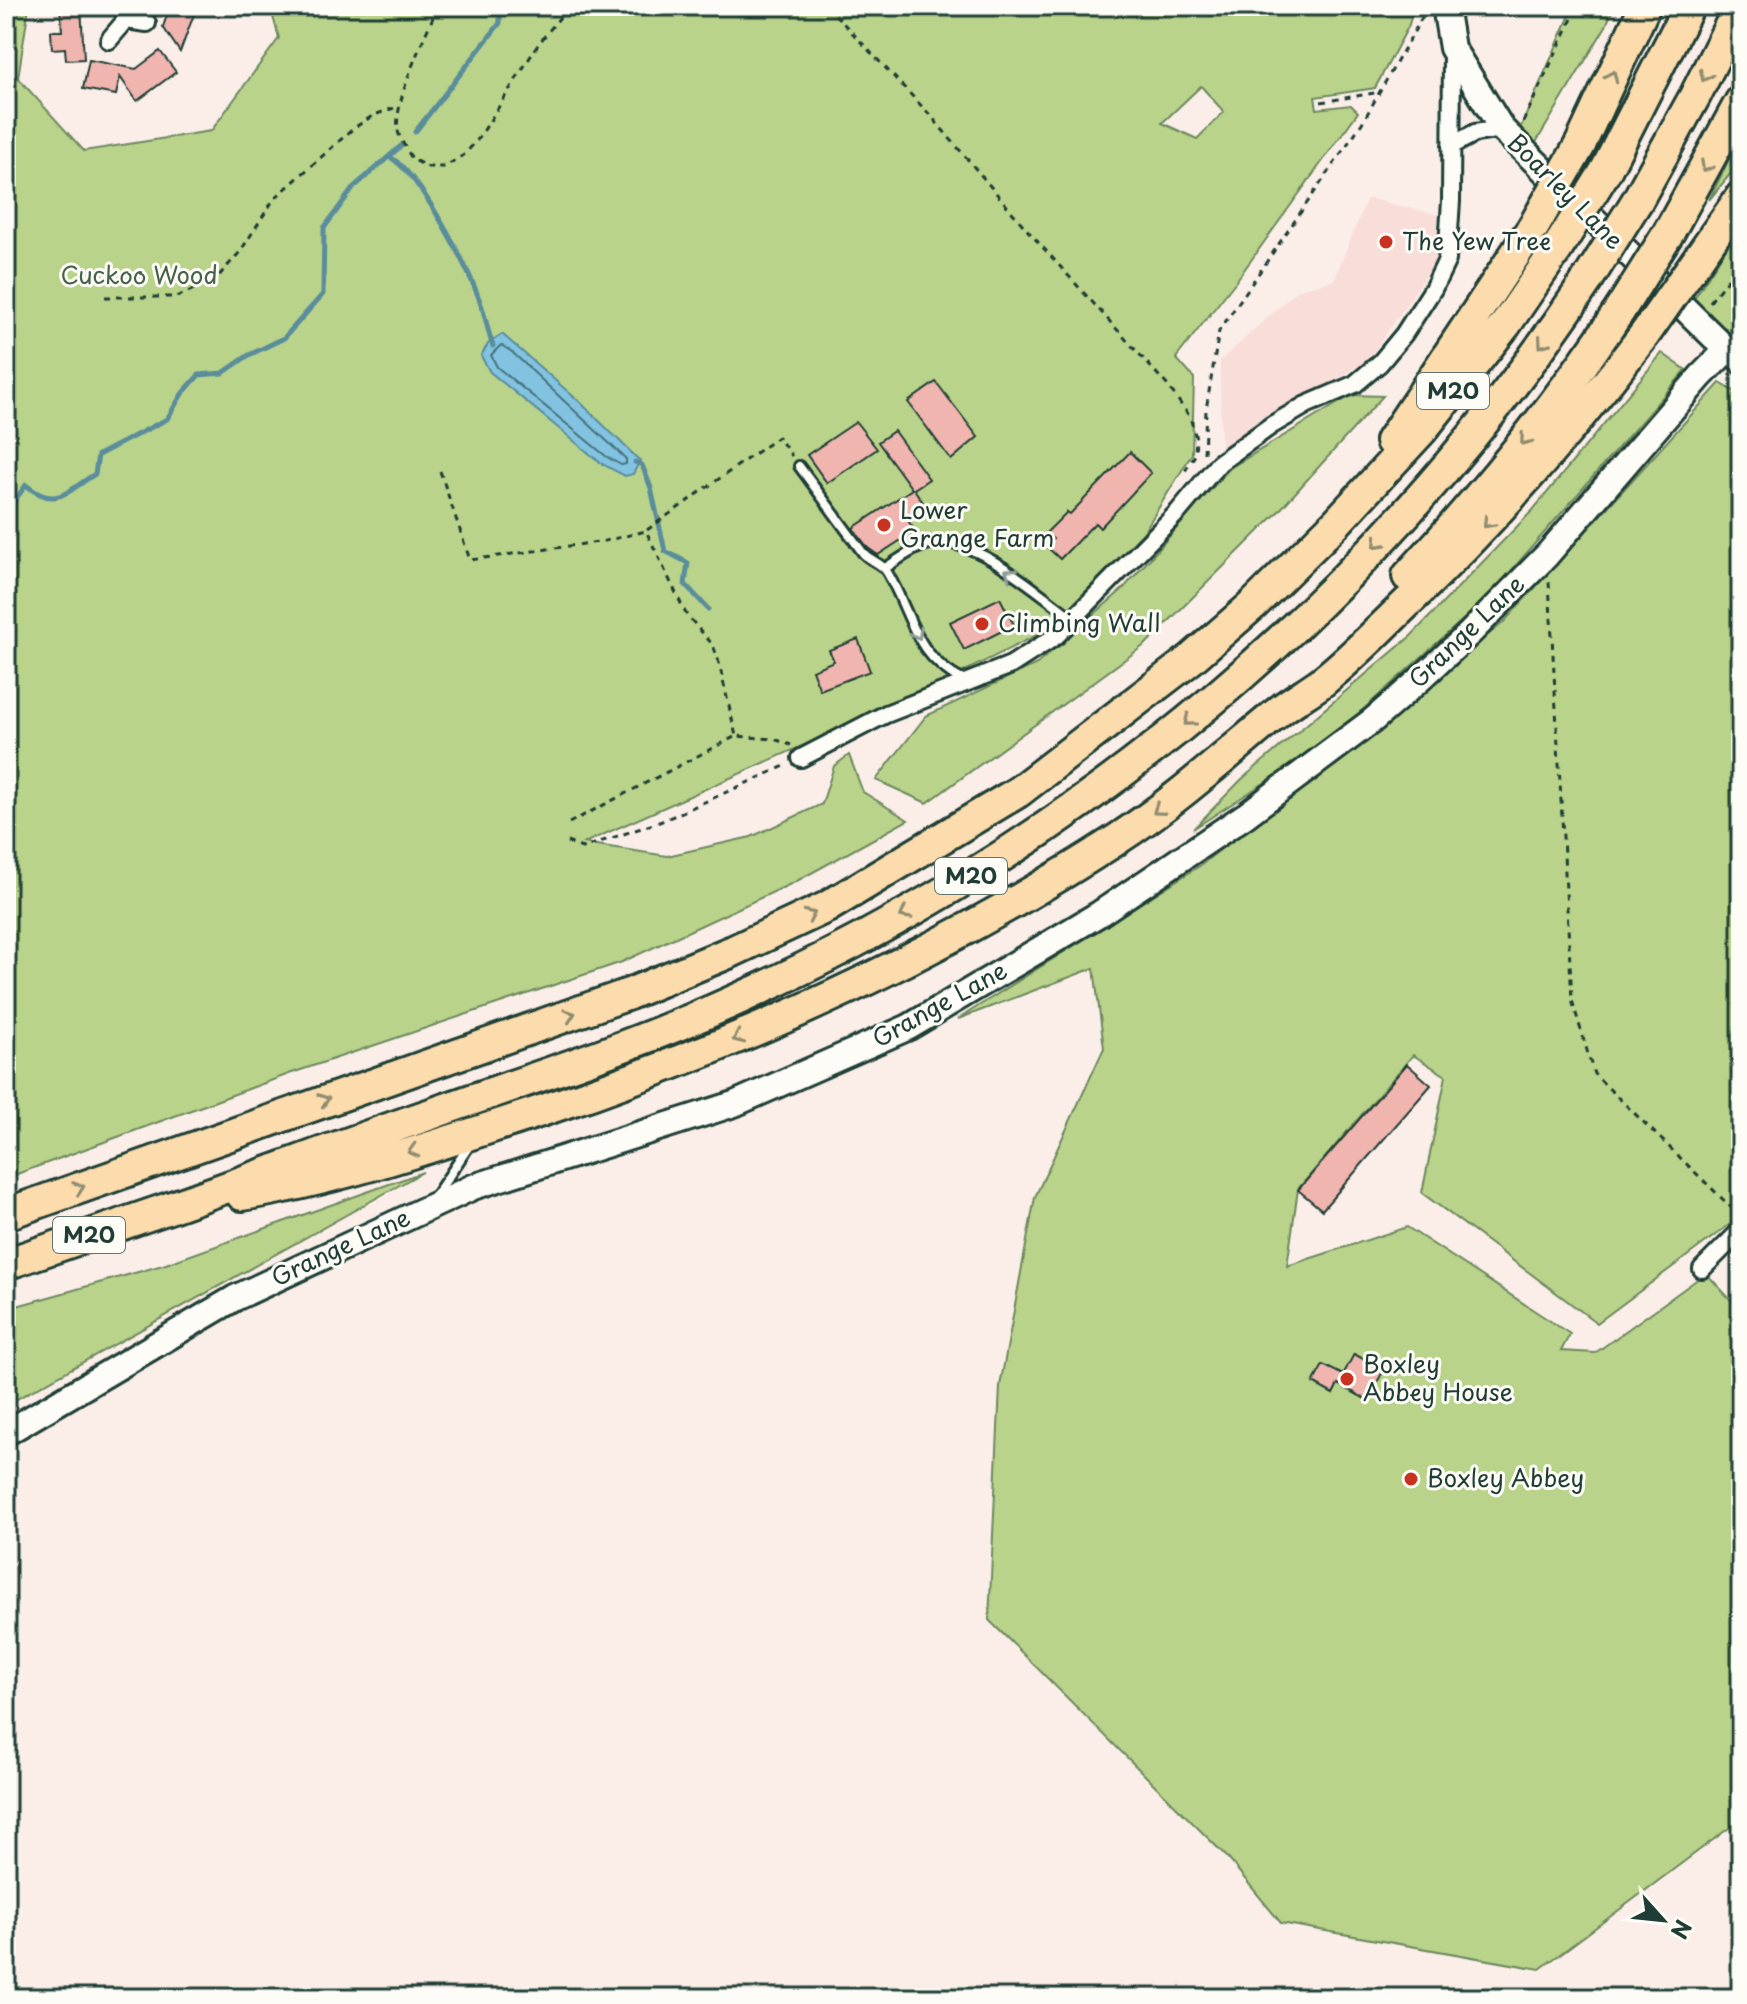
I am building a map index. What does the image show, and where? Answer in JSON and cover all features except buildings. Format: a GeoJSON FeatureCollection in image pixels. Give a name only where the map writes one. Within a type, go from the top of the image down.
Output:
{"type":"FeatureCollection","features":[{"type":"Feature","properties":{"kind":"highway","name":"M20"},"geometry":{"type":"LineString","coordinates":[[1337,522],[1534,226],[1580,145],[1645,6]]}},
{"type":"Feature","properties":{"kind":"highway","name":"M20"},"geometry":{"type":"LineString","coordinates":[[6,1214],[629,994],[733,951],[827,907],[1018,792],[1191,659],[1254,604],[1337,522],[1422,430],[1506,324],[1557,249],[1606,170],[1689,6]]}},
{"type":"Feature","properties":{"kind":"highway","name":"M20"},"geometry":{"type":"LineString","coordinates":[[6,1264],[602,1054],[733,1002],[824,959],[950,889],[1117,778],[1215,700],[1329,596],[1498,407],[1588,279],[1637,201],[1740,6]]}},
{"type":"Feature","properties":{"kind":"highway","name":"M20"},"geometry":{"type":"LineString","coordinates":[[1283,708],[1314,669],[1387,599],[1446,535],[1545,415],[1620,310],[1669,232],[1741,101]]}},
{"type":"Feature","properties":{"kind":"highway","name":"M20"},"geometry":{"type":"LineString","coordinates":[[172,1207],[283,1188],[480,1131],[619,1085],[809,1006],[983,919],[1116,840],[1170,802],[1283,708],[1342,665],[1475,537],[1553,451],[1645,334],[1741,197]]}},
{"type":"Feature","properties":{"kind":"street","name":"Boarley Lane"},"geometry":{"type":"LineString","coordinates":[[1445,6],[1452,48],[1507,135],[1734,358]]}},
{"type":"Feature","properties":{"kind":"street"},"geometry":{"type":"LineString","coordinates":[[109,40],[125,13],[147,23]]}},
{"type":"Feature","properties":{"kind":"street"},"geometry":{"type":"LineString","coordinates":[[807,755],[886,714],[1011,665],[1056,636],[1178,512],[1217,466],[1272,425],[1306,405],[1355,384],[1380,363],[1404,334],[1433,289],[1447,260],[1452,48]]}},
{"type":"Feature","properties":{"kind":"street"},"geometry":{"type":"LineString","coordinates":[[1451,146],[1475,133],[1507,135]]}},
{"type":"Feature","properties":{"kind":"street","name":"Grange Lane"},"geometry":{"type":"LineString","coordinates":[[6,1433],[235,1298],[473,1187],[734,1104],[909,1027],[1099,914],[1246,815],[1395,701],[1470,633],[1547,555],[1701,376],[1734,358]]}},
{"type":"Feature","properties":{"kind":"street"},"geometry":{"type":"LineString","coordinates":[[1702,1269],[1741,1230]]}},
{"type":"Feature","properties":{"kind":"lane"},"geometry":{"type":"LineString","coordinates":[[799,466],[863,553],[869,560],[885,568],[927,653],[944,671],[968,683]]}},
{"type":"Feature","properties":{"kind":"lane"},"geometry":{"type":"LineString","coordinates":[[885,568],[935,543],[965,547],[991,561],[1073,618]]}},
{"type":"Feature","properties":{"kind":"lane"},"geometry":{"type":"LineString","coordinates":[[427,1209],[480,1131]]}},
{"type":"Feature","properties":{"kind":"path"},"geometry":{"type":"LineString","coordinates":[[438,6],[416,57],[400,106],[398,131],[412,159],[428,167],[444,167],[464,155],[479,138],[539,43],[569,6]]}},
{"type":"Feature","properties":{"kind":"path"},"geometry":{"type":"LineString","coordinates":[[827,6],[931,116],[1029,232],[1168,386],[1190,417],[1196,438],[1195,455],[1186,469],[1190,475],[1200,463],[1217,466]]}},
{"type":"Feature","properties":{"kind":"path"},"geometry":{"type":"LineString","coordinates":[[1217,466],[1204,455],[1206,410],[1219,331],[1362,123],[1429,6]]}},
{"type":"Feature","properties":{"kind":"path"},"geometry":{"type":"LineString","coordinates":[[1507,135],[1578,6]]}},
{"type":"Feature","properties":{"kind":"path"},"geometry":{"type":"LineString","coordinates":[[1321,102],[1380,92]]}},
{"type":"Feature","properties":{"kind":"path"},"geometry":{"type":"LineString","coordinates":[[105,297],[177,297],[216,279],[240,252],[274,199],[354,128],[374,115],[400,106]]}},
{"type":"Feature","properties":{"kind":"path"},"geometry":{"type":"LineString","coordinates":[[1695,321],[1741,261]]}},
{"type":"Feature","properties":{"kind":"path"},"geometry":{"type":"LineString","coordinates":[[440,471],[470,560],[605,541],[646,531],[778,437],[799,466]]}},
{"type":"Feature","properties":{"kind":"path"},"geometry":{"type":"LineString","coordinates":[[646,531],[686,614],[713,645],[736,736]]}},
{"type":"Feature","properties":{"kind":"path"},"geometry":{"type":"LineString","coordinates":[[1547,555],[1572,1000],[1594,1074],[1739,1214],[1741,1212]]}},
{"type":"Feature","properties":{"kind":"path"},"geometry":{"type":"LineString","coordinates":[[569,823],[736,736],[774,739],[807,755]]}},
{"type":"Feature","properties":{"kind":"path"},"geometry":{"type":"LineString","coordinates":[[567,842],[582,848],[662,821],[807,755]]}},
{"type":"Feature","properties":{"kind":"shaded area"},"geometry":{"type":"Polygon","coordinates":[[[1367,198],[1443,216],[1441,254],[1368,360],[1221,453],[1220,361],[1297,290],[1334,280],[1367,198]]]}},
{"type":"Feature","properties":{"kind":"green space","name":"Cuckoo Wood"},"geometry":{"type":"Polygon","coordinates":[[[6,6],[29,6],[18,78],[84,151],[211,131],[279,38],[270,6],[1415,6],[1408,27],[1375,88],[1315,97],[1317,109],[1351,105],[1358,112],[1236,281],[1176,358],[1194,378],[1192,454],[1143,533],[1055,626],[923,692],[584,843],[667,856],[751,837],[822,804],[834,766],[849,755],[863,792],[908,820],[795,882],[622,962],[289,1074],[6,1178],[6,6]],[[1201,86],[1162,123],[1197,139],[1224,112],[1201,86]]]}},
{"type":"Feature","properties":{"kind":"green space"},"geometry":{"type":"Polygon","coordinates":[[[1574,6],[1614,6],[1606,26],[1535,144],[1519,131],[1574,6]]]}},
{"type":"Feature","properties":{"kind":"green space"},"geometry":{"type":"Polygon","coordinates":[[[1741,135],[1741,161],[1709,200],[1741,135]]]}},
{"type":"Feature","properties":{"kind":"green space"},"geometry":{"type":"Polygon","coordinates":[[[1741,225],[1741,345],[1693,300],[1741,225]]]}},
{"type":"Feature","properties":{"kind":"green space"},"geometry":{"type":"Polygon","coordinates":[[[1662,353],[1686,370],[1489,596],[1327,742],[1193,829],[1242,779],[1411,636],[1533,510],[1662,353]]]}},
{"type":"Feature","properties":{"kind":"green space"},"geometry":{"type":"Polygon","coordinates":[[[1720,383],[1741,395],[1741,1216],[1597,1323],[1422,1193],[1446,1076],[1413,1055],[1298,1189],[1287,1266],[1407,1227],[1570,1334],[1561,1351],[1595,1353],[1706,1273],[1741,1311],[1741,1819],[1540,1969],[1281,1923],[1227,1857],[989,1620],[1000,1386],[1035,1197],[1104,1048],[1094,968],[958,1019],[1201,865],[1503,623],[1720,383]]]}},
{"type":"Feature","properties":{"kind":"green space"},"geometry":{"type":"Polygon","coordinates":[[[1352,395],[1383,396],[1278,512],[1146,644],[927,803],[876,780],[926,716],[1037,664],[1123,589],[1230,468],[1352,395]]]}},
{"type":"Feature","properties":{"kind":"green space"},"geometry":{"type":"Polygon","coordinates":[[[423,1172],[6,1405],[6,1309],[163,1265],[423,1172]]]}},
{"type":"Feature","properties":{"kind":"water"},"geometry":{"type":"Polygon","coordinates":[[[502,334],[581,403],[640,461],[633,474],[625,476],[602,464],[490,372],[481,356],[488,344],[502,334]]]}},
{"type":"Feature","properties":{"kind":"waterway"},"geometry":{"type":"LineString","coordinates":[[415,132],[500,23],[500,6]]}},
{"type":"Feature","properties":{"kind":"waterway"},"geometry":{"type":"LineString","coordinates":[[6,507],[10,507],[26,485],[46,496],[69,492],[95,474],[98,455],[167,419],[182,394],[199,375],[223,373],[249,355],[284,338],[323,294],[324,228],[354,187],[401,146]]}},
{"type":"Feature","properties":{"kind":"waterway"},"geometry":{"type":"LineString","coordinates":[[390,157],[416,183],[455,247],[481,304],[493,346]]}},
{"type":"Feature","properties":{"kind":"waterway"},"geometry":{"type":"LineString","coordinates":[[635,462],[642,465],[651,488],[665,551],[688,563],[685,584],[708,609]]}},
{"type":"Feature","properties":{"kind":"waterway"},"geometry":{"type":"LineString","coordinates":[[6,548],[6,553]]}},
{"type":"Feature","properties":{"kind":"place","name":"The Yew Tree"},"geometry":{"type":"Point","coordinates":[1386,242]}},
{"type":"Feature","properties":{"kind":"place","name":"Lower Grange Farm"},"geometry":{"type":"Point","coordinates":[884,525]}},
{"type":"Feature","properties":{"kind":"place","name":"Climbing Wall"},"geometry":{"type":"Point","coordinates":[982,624]}},
{"type":"Feature","properties":{"kind":"place","name":"Boxley Abbey House"},"geometry":{"type":"Point","coordinates":[1347,1379]}},
{"type":"Feature","properties":{"kind":"place","name":"Boxley Abbey"},"geometry":{"type":"Point","coordinates":[1411,1479]}}]}
